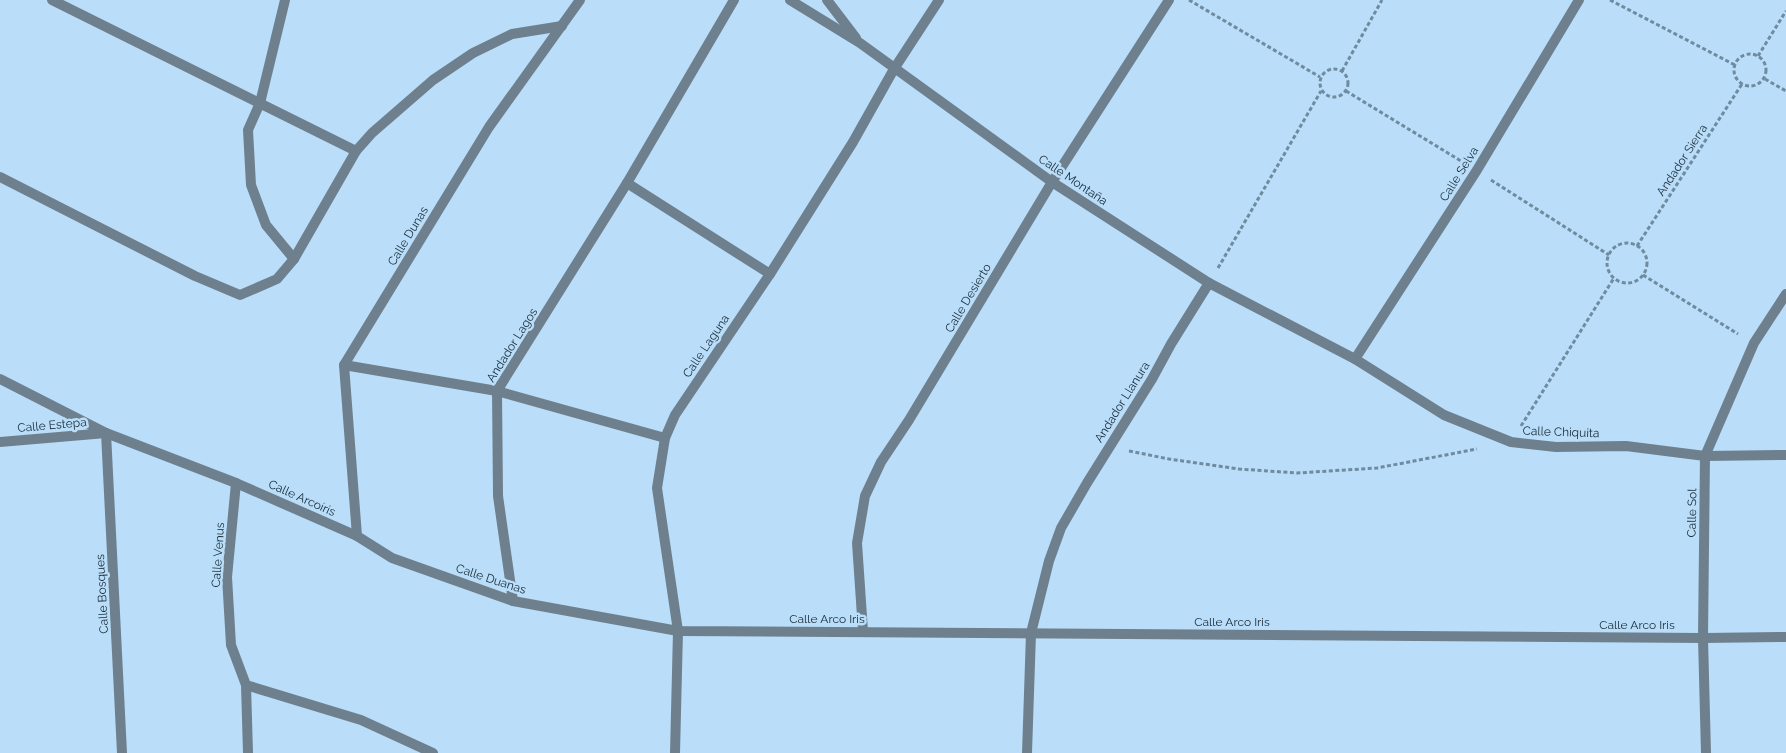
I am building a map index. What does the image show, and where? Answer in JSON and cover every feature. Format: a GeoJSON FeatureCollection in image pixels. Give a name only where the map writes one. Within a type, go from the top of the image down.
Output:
{"type":"FeatureCollection","features":[{"type":"Feature","properties":{"kind":"street"},"geometry":{"type":"LineString","coordinates":[[52,0],[356,151]]}},
{"type":"Feature","properties":{"kind":"street"},"geometry":{"type":"LineString","coordinates":[[285,0],[260,103],[248,130],[251,184],[266,225],[294,259]]}},
{"type":"Feature","properties":{"kind":"street","name":"Calle Dunas"},"geometry":{"type":"LineString","coordinates":[[344,365],[489,127],[580,0]]}},
{"type":"Feature","properties":{"kind":"street","name":"Andador Lagos"},"geometry":{"type":"LineString","coordinates":[[513,601],[498,496],[498,392],[627,183],[734,0]]}},
{"type":"Feature","properties":{"kind":"street","name":"Calle Montaña"},"geometry":{"type":"LineString","coordinates":[[790,0],[860,43],[1052,182],[1209,283],[1355,359]]}},
{"type":"Feature","properties":{"kind":"street"},"geometry":{"type":"LineString","coordinates":[[827,0],[860,43]]}},
{"type":"Feature","properties":{"kind":"street","name":"Calle Laguna"},"geometry":{"type":"LineString","coordinates":[[676,753],[678,631],[657,488],[665,438],[675,415],[770,274],[853,142],[894,69],[939,0]]}},
{"type":"Feature","properties":{"kind":"street","name":"Calle Desierto"},"geometry":{"type":"LineString","coordinates":[[863,631],[857,543],[865,496],[881,462],[1052,182],[1169,0]]}},
{"type":"Feature","properties":{"kind":"street","name":"Calle Selva"},"geometry":{"type":"LineString","coordinates":[[1355,359],[1477,170],[1579,0]]}},
{"type":"Feature","properties":{"kind":"street"},"geometry":{"type":"LineString","coordinates":[[0,176],[195,276],[240,295],[277,279],[294,259],[356,151],[372,133],[432,80],[474,53],[512,34],[562,26]]}},
{"type":"Feature","properties":{"kind":"street"},"geometry":{"type":"LineString","coordinates":[[627,183],[770,274]]}},
{"type":"Feature","properties":{"kind":"street","name":"Andador Llanura"},"geometry":{"type":"LineString","coordinates":[[1027,753],[1031,633],[1049,561],[1061,528],[1209,283]]}},
{"type":"Feature","properties":{"kind":"street","name":"Calle Sol"},"geometry":{"type":"LineString","coordinates":[[1706,753],[1702,638],[1705,456],[1754,343],[1786,294]]}},
{"type":"Feature","properties":{"kind":"street","name":"Calle Chiquita"},"geometry":{"type":"LineString","coordinates":[[1355,359],[1444,415],[1510,442],[1556,447],[1626,446],[1705,456],[1786,454]]}},
{"type":"Feature","properties":{"kind":"street"},"geometry":{"type":"LineString","coordinates":[[357,536],[344,365],[498,392],[665,438]]}},
{"type":"Feature","properties":{"kind":"street"},"geometry":{"type":"LineString","coordinates":[[0,379],[106,433],[236,483]]}},
{"type":"Feature","properties":{"kind":"street","name":"Calle Estepa"},"geometry":{"type":"LineString","coordinates":[[0,442],[106,433]]}},
{"type":"Feature","properties":{"kind":"street","name":"Calle Bosques"},"geometry":{"type":"LineString","coordinates":[[106,433],[122,753]]}},
{"type":"Feature","properties":{"kind":"street","name":"Calle Arcoíris"},"geometry":{"type":"LineString","coordinates":[[236,483],[357,536]]}},
{"type":"Feature","properties":{"kind":"street","name":"Calle Venus"},"geometry":{"type":"LineString","coordinates":[[236,483],[227,577],[231,645],[246,685],[248,753]]}},
{"type":"Feature","properties":{"kind":"street","name":"Calle Duanas"},"geometry":{"type":"LineString","coordinates":[[357,536],[392,558],[513,601],[678,631]]}},
{"type":"Feature","properties":{"kind":"street","name":"Calle Arco Iris"},"geometry":{"type":"LineString","coordinates":[[678,631],[1786,637]]}},
{"type":"Feature","properties":{"kind":"street"},"geometry":{"type":"LineString","coordinates":[[246,685],[361,720],[433,753]]}},
{"type":"Feature","properties":{"kind":"path"},"geometry":{"type":"LineString","coordinates":[[1189,0],[1320,77]]}},
{"type":"Feature","properties":{"kind":"path"},"geometry":{"type":"LineString","coordinates":[[1342,71],[1382,0]]}},
{"type":"Feature","properties":{"kind":"path"},"geometry":{"type":"LineString","coordinates":[[1610,0],[1735,64]]}},
{"type":"Feature","properties":{"kind":"path"},"geometry":{"type":"LineString","coordinates":[[1758,56],[1786,11]]}},
{"type":"Feature","properties":{"kind":"path"},"geometry":{"type":"LineString","coordinates":[[1748,54],[1758,56],[1767,68],[1765,78],[1762,82],[1752,87],[1742,84],[1735,76],[1735,64],[1748,54]]}},
{"type":"Feature","properties":{"kind":"path"},"geometry":{"type":"LineString","coordinates":[[1332,68],[1342,71],[1348,83],[1346,92],[1334,98],[1325,95],[1319,87],[1320,77],[1332,68]]}},
{"type":"Feature","properties":{"kind":"path"},"geometry":{"type":"LineString","coordinates":[[1765,78],[1786,92]]}},
{"type":"Feature","properties":{"kind":"path","name":"Andador Sierra"},"geometry":{"type":"LineString","coordinates":[[1637,246],[1742,84]]}},
{"type":"Feature","properties":{"kind":"path"},"geometry":{"type":"LineString","coordinates":[[1209,283],[1321,91]]}},
{"type":"Feature","properties":{"kind":"path"},"geometry":{"type":"LineString","coordinates":[[1624,243],[1637,246],[1645,255],[1646,268],[1644,275],[1639,279],[1626,283],[1614,278],[1607,267],[1609,255],[1624,243]]}},
{"type":"Feature","properties":{"kind":"path"},"geometry":{"type":"LineString","coordinates":[[1644,275],[1754,343]]}},
{"type":"Feature","properties":{"kind":"path"},"geometry":{"type":"LineString","coordinates":[[1109,447],[1239,469],[1297,473],[1378,468],[1510,442],[1614,278]]}}]}
